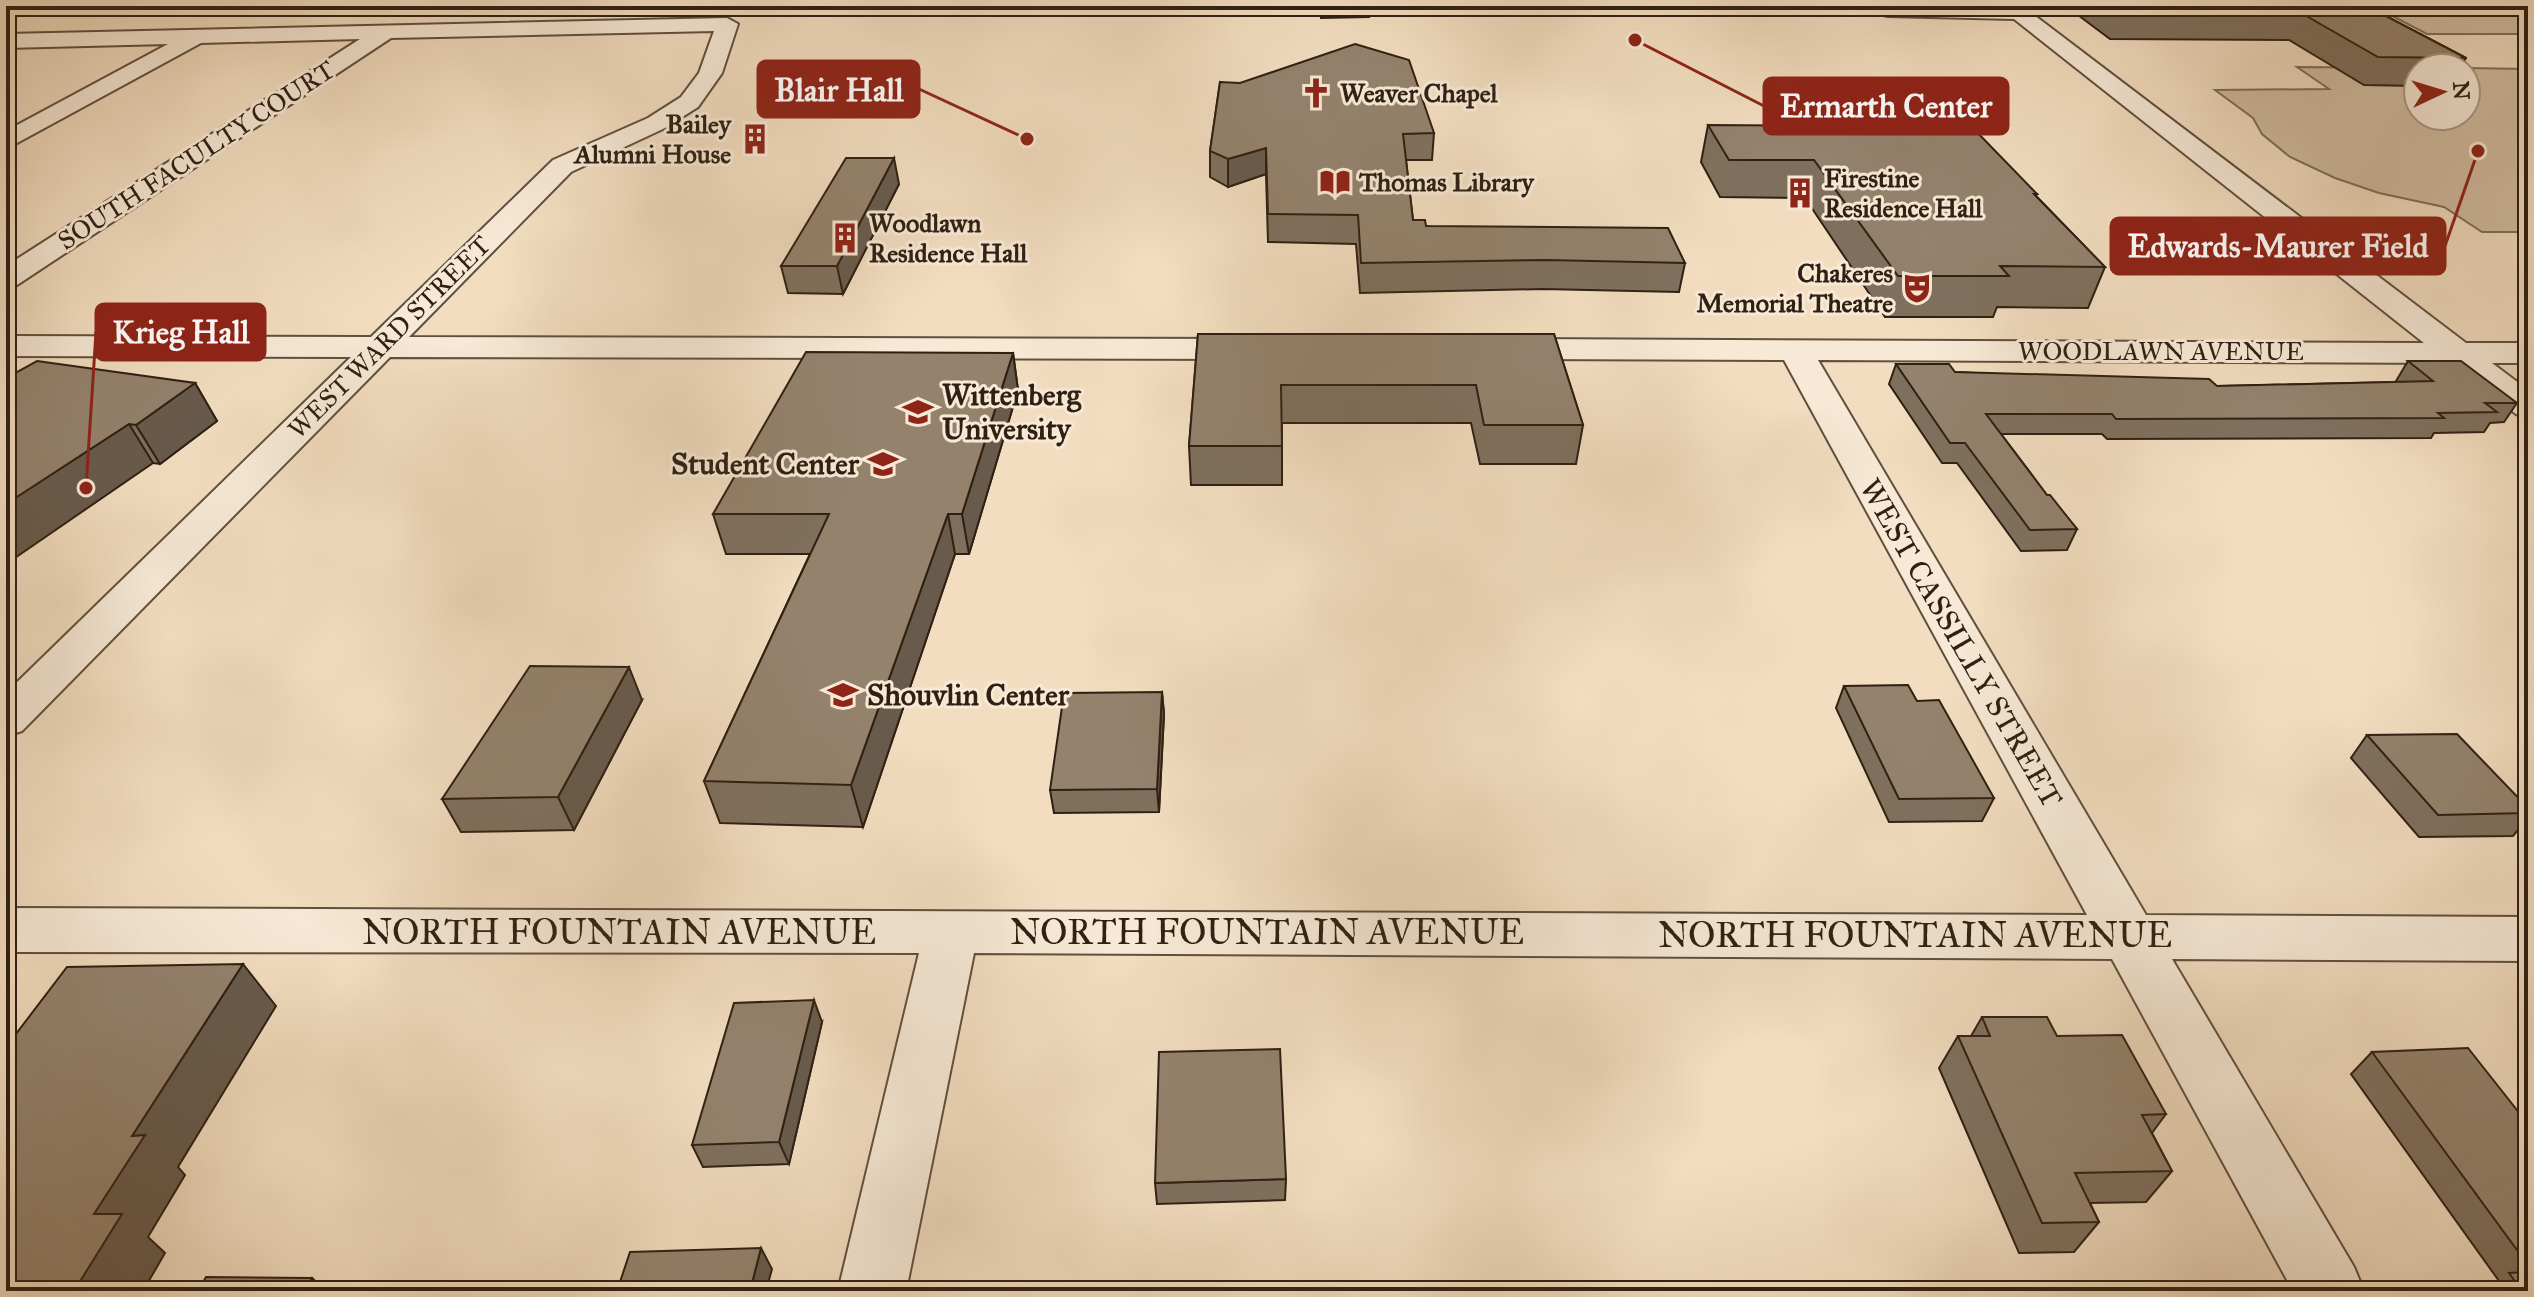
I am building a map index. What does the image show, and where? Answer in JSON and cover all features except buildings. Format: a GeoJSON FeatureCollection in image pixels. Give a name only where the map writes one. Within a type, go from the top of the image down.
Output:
{"type":"FeatureCollection","features":[{"type":"Feature","properties":{"kind":"street"},"geometry":{"type":"LineString","coordinates":[[1867,6],[1888,10],[2019,13],[2528,407]]}},
{"type":"Feature","properties":{"kind":"street"},"geometry":{"type":"LineString","coordinates":[[290,34],[321,13]]}},
{"type":"Feature","properties":{"kind":"street"},"geometry":{"type":"LineString","coordinates":[[6,41],[386,32],[696,16]]}},
{"type":"Feature","properties":{"kind":"street","name":"WEST WARD STREET"},"geometry":{"type":"LineString","coordinates":[[6,720],[562,166],[579,154],[656,122],[694,98],[704,86],[714,64],[727,24],[696,16]]}},
{"type":"Feature","properties":{"kind":"street","name":"SOUTH FACULTY COURT"},"geometry":{"type":"LineString","coordinates":[[6,279],[386,32]]}},
{"type":"Feature","properties":{"kind":"street"},"geometry":{"type":"LineString","coordinates":[[6,141],[199,36]]}},
{"type":"Feature","properties":{"kind":"street"},"geometry":{"type":"LineString","coordinates":[[6,346],[1285,349]]}},
{"type":"Feature","properties":{"kind":"street","name":"WOODLAWN AVENUE"},"geometry":{"type":"LineString","coordinates":[[1460,349],[2528,353]]}},
{"type":"Feature","properties":{"kind":"street","name":"WEST CASSILLY STREET"},"geometry":{"type":"LineString","coordinates":[[1795,350],[2330,1291]]}},
{"type":"Feature","properties":{"kind":"street","name":"NORTH FOUNTAIN AVENUE"},"geometry":{"type":"LineString","coordinates":[[6,930],[2528,939]]}},
{"type":"Feature","properties":{"kind":"street"},"geometry":{"type":"LineString","coordinates":[[872,1291],[951,931]]}},
{"type":"Feature","properties":{"kind":"shaded area"},"geometry":{"type":"Polygon","coordinates":[[[2373,6],[2528,6],[2528,34],[2427,34],[2373,6]]]}},
{"type":"Feature","properties":{"kind":"shaded area"},"geometry":{"type":"Polygon","coordinates":[[[2297,67],[2402,68],[2402,132],[2482,132],[2482,68],[2528,69],[2528,232],[2482,232],[2444,207],[2379,193],[2335,178],[2290,157],[2262,134],[2253,118],[2215,90],[2329,89],[2297,67]]]}},
{"type":"Feature","properties":{"kind":"place","name":"Ermarth Center"},"geometry":{"type":"Point","coordinates":[1635,40]}},
{"type":"Feature","properties":{"kind":"place","name":"Weaver Chapel"},"geometry":{"type":"Point","coordinates":[1316,93]}},
{"type":"Feature","properties":{"kind":"place","name":"Bailey Alumni House"},"geometry":{"type":"Point","coordinates":[755,139]}},
{"type":"Feature","properties":{"kind":"place","name":"Blair Hall"},"geometry":{"type":"Point","coordinates":[1027,139]}},
{"type":"Feature","properties":{"kind":"place","name":"Edwards-Maurer Field"},"geometry":{"type":"Point","coordinates":[2478,151]}},
{"type":"Feature","properties":{"kind":"place","name":"Thomas Library"},"geometry":{"type":"Point","coordinates":[1335,182]}},
{"type":"Feature","properties":{"kind":"place","name":"Firestine Residence Hall"},"geometry":{"type":"Point","coordinates":[1800,193]}},
{"type":"Feature","properties":{"kind":"place","name":"Woodlawn Residence Hall"},"geometry":{"type":"Point","coordinates":[845,238]}},
{"type":"Feature","properties":{"kind":"place","name":"Chakeres Memorial Theatre"},"geometry":{"type":"Point","coordinates":[1917,288]}},
{"type":"Feature","properties":{"kind":"place","name":"Wittenberg University"},"geometry":{"type":"Point","coordinates":[918,412]}},
{"type":"Feature","properties":{"kind":"place","name":"Student Center"},"geometry":{"type":"Point","coordinates":[883,464]}},
{"type":"Feature","properties":{"kind":"place","name":"Krieg Hall"},"geometry":{"type":"Point","coordinates":[86,488]}},
{"type":"Feature","properties":{"kind":"place","name":"Shouvlin Center"},"geometry":{"type":"Point","coordinates":[843,695]}}]}
